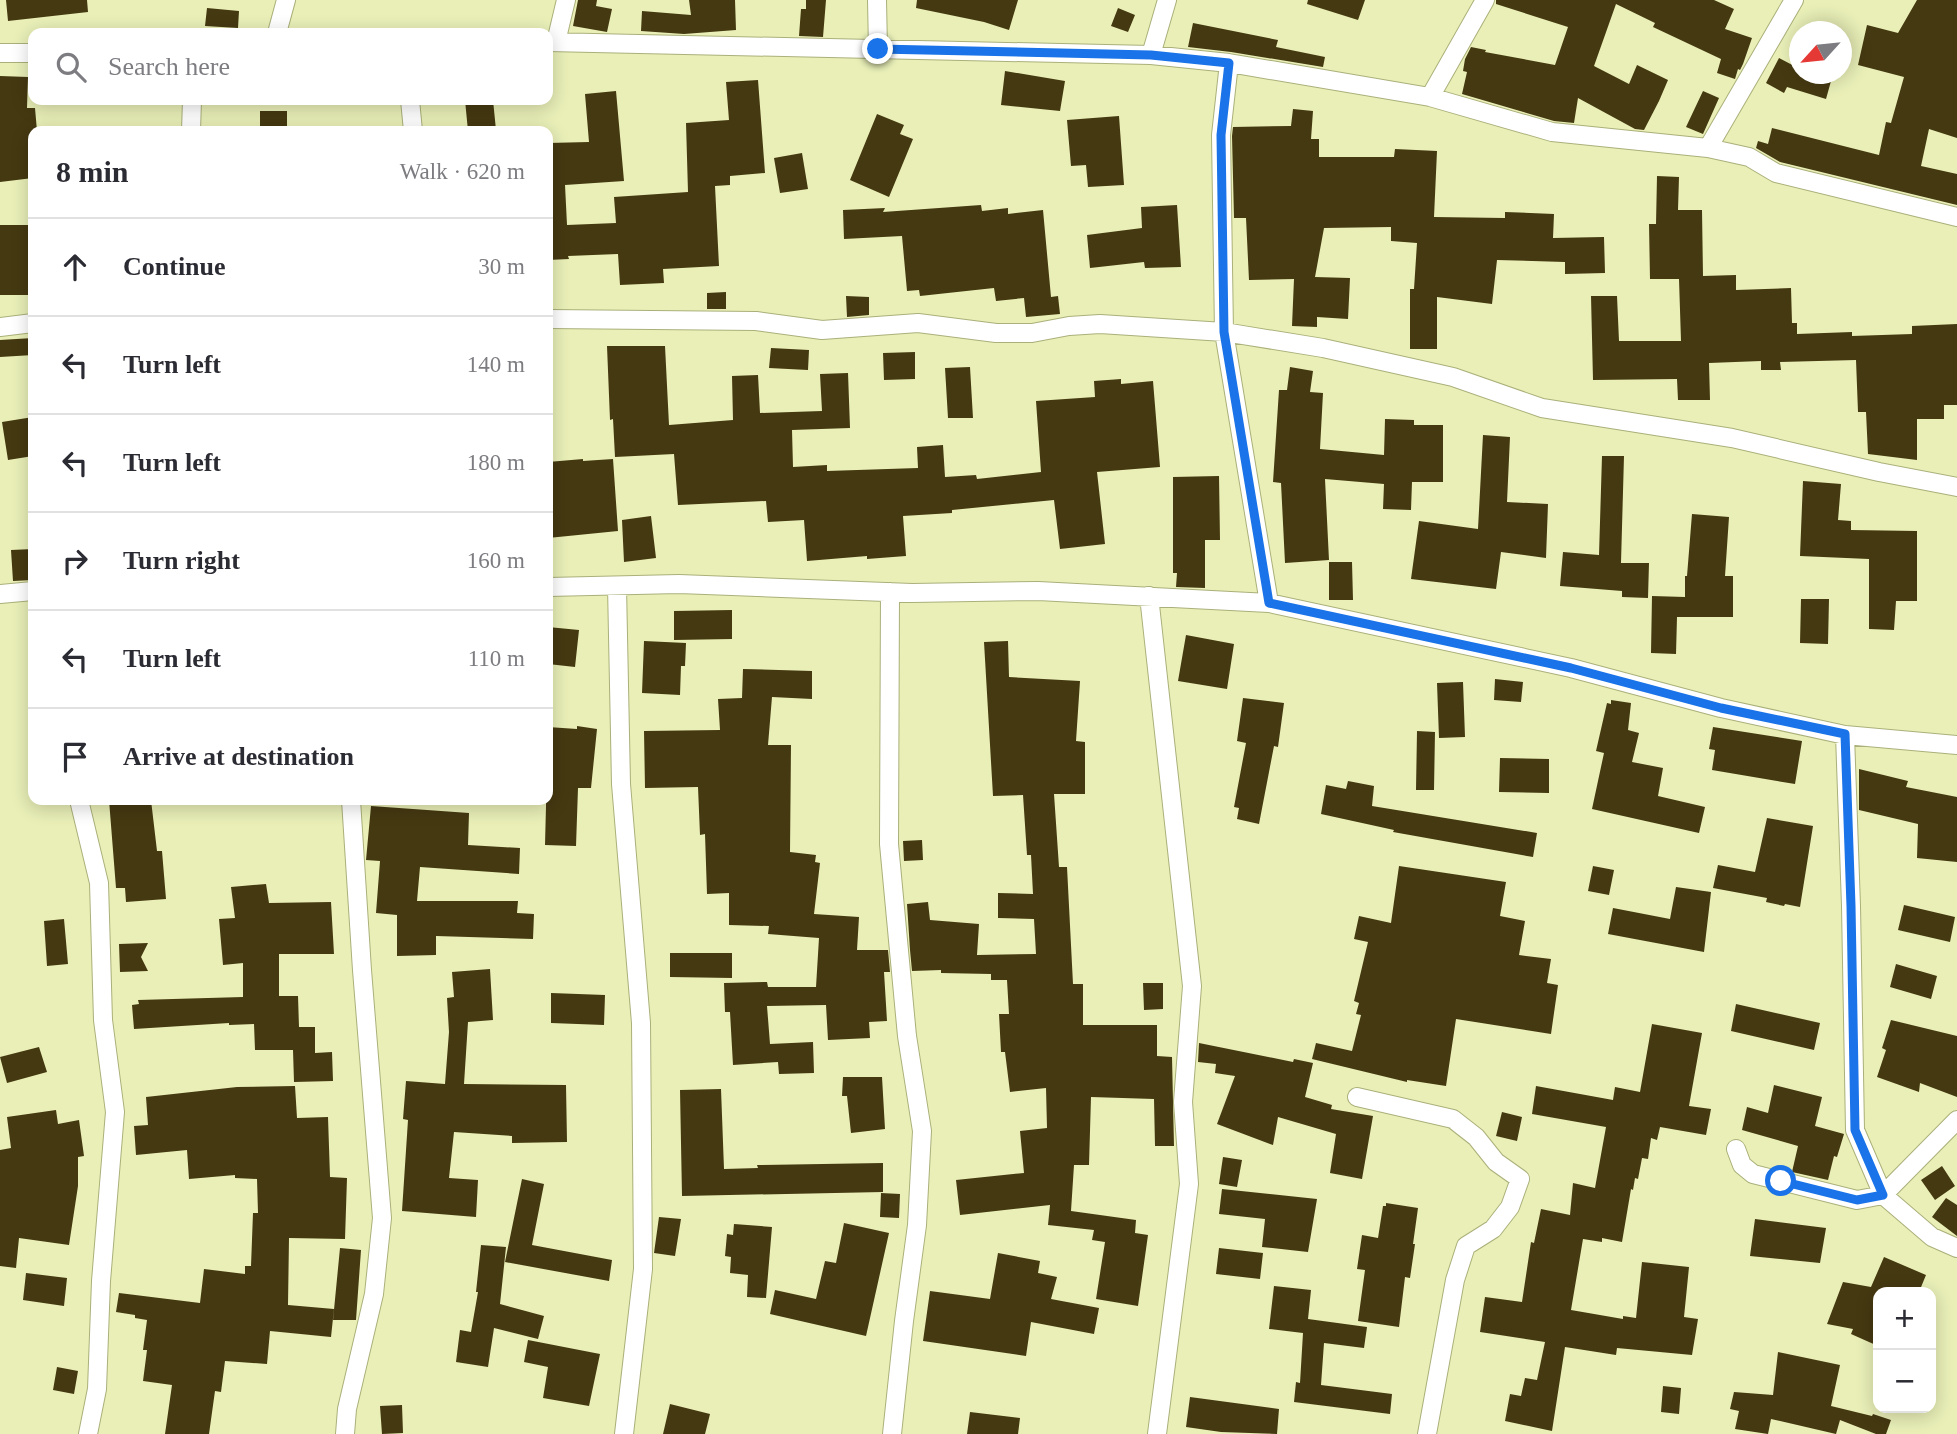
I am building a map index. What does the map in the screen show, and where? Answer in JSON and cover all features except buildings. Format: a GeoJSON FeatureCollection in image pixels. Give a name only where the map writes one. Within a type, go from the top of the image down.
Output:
{"type":"FeatureCollection","features":[{"type":"Feature","properties":{"kind":"street"},"geometry":{"type":"LineString","coordinates":[[278,28],[286,0]]}},
{"type":"Feature","properties":{"kind":"street"},"geometry":{"type":"LineString","coordinates":[[553,39],[566,0]]}},
{"type":"Feature","properties":{"kind":"street"},"geometry":{"type":"LineString","coordinates":[[877,0],[878,49]]}},
{"type":"Feature","properties":{"kind":"street"},"geometry":{"type":"LineString","coordinates":[[1151,55],[1167,0]]}},
{"type":"Feature","properties":{"kind":"street"},"geometry":{"type":"LineString","coordinates":[[1430,97],[1485,0]]}},
{"type":"Feature","properties":{"kind":"street"},"geometry":{"type":"LineString","coordinates":[[1708,148],[1794,0]]}},
{"type":"Feature","properties":{"kind":"street"},"geometry":{"type":"LineString","coordinates":[[553,42],[1151,55],[1229,63],[1430,97],[1552,132],[1708,148],[1749,157],[1776,173],[1957,217]]}},
{"type":"Feature","properties":{"kind":"street"},"geometry":{"type":"LineString","coordinates":[[0,52],[28,53]]}},
{"type":"Feature","properties":{"kind":"street"},"geometry":{"type":"LineString","coordinates":[[1229,63],[1221,135],[1224,332],[1269,603]]}},
{"type":"Feature","properties":{"kind":"street"},"geometry":{"type":"LineString","coordinates":[[191,126],[192,105]]}},
{"type":"Feature","properties":{"kind":"street"},"geometry":{"type":"LineString","coordinates":[[410,105],[413,126]]}},
{"type":"Feature","properties":{"kind":"street"},"geometry":{"type":"LineString","coordinates":[[553,319],[757,321],[822,330],[918,323],[996,333],[1032,333],[1100,324],[1224,332],[1323,348],[1453,377],[1542,408],[1732,438],[1879,472],[1957,486]]}},
{"type":"Feature","properties":{"kind":"street"},"geometry":{"type":"LineString","coordinates":[[0,327],[28,324]]}},
{"type":"Feature","properties":{"kind":"street"},"geometry":{"type":"LineString","coordinates":[[553,587],[679,584],[890,593],[1038,590],[1269,603],[1571,668],[1721,708],[1845,734],[1957,745]]}},
{"type":"Feature","properties":{"kind":"street"},"geometry":{"type":"LineString","coordinates":[[617,586],[621,784],[641,1023],[643,1269],[624,1434]]}},
{"type":"Feature","properties":{"kind":"street"},"geometry":{"type":"LineString","coordinates":[[0,594],[28,592]]}},
{"type":"Feature","properties":{"kind":"street"},"geometry":{"type":"LineString","coordinates":[[890,593],[889,844],[907,1036],[922,1131],[917,1225],[892,1434]]}},
{"type":"Feature","properties":{"kind":"street"},"geometry":{"type":"LineString","coordinates":[[1149,596],[1192,986],[1183,1102],[1189,1184],[1157,1434]]}},
{"type":"Feature","properties":{"kind":"street"},"geometry":{"type":"LineString","coordinates":[[1845,734],[1855,1130],[1883,1195],[1932,1237],[1957,1248]]}},
{"type":"Feature","properties":{"kind":"street"},"geometry":{"type":"LineString","coordinates":[[80,805],[99,883],[103,1020],[115,1112],[101,1281],[96,1389],[88,1434]]}},
{"type":"Feature","properties":{"kind":"street"},"geometry":{"type":"LineString","coordinates":[[345,1434],[347,1409],[374,1294],[382,1218],[351,805]]}},
{"type":"Feature","properties":{"kind":"street"},"geometry":{"type":"LineString","coordinates":[[1357,1097],[1453,1119],[1476,1137],[1496,1162],[1520,1179],[1510,1207],[1493,1229],[1466,1246],[1455,1280],[1427,1434]]}},
{"type":"Feature","properties":{"kind":"street"},"geometry":{"type":"LineString","coordinates":[[1736,1149],[1742,1166],[1753,1174],[1857,1200],[1883,1195],[1957,1120]]}},
{"type":"Feature","properties":{"kind":"route"},"geometry":{"type":"LineString","coordinates":[[878,49],[1151,55],[1229,63],[1221,135],[1224,332],[1269,603],[1571,668],[1721,708],[1845,734],[1855,1130],[1883,1195],[1857,1200],[1781,1181]]}}]}
